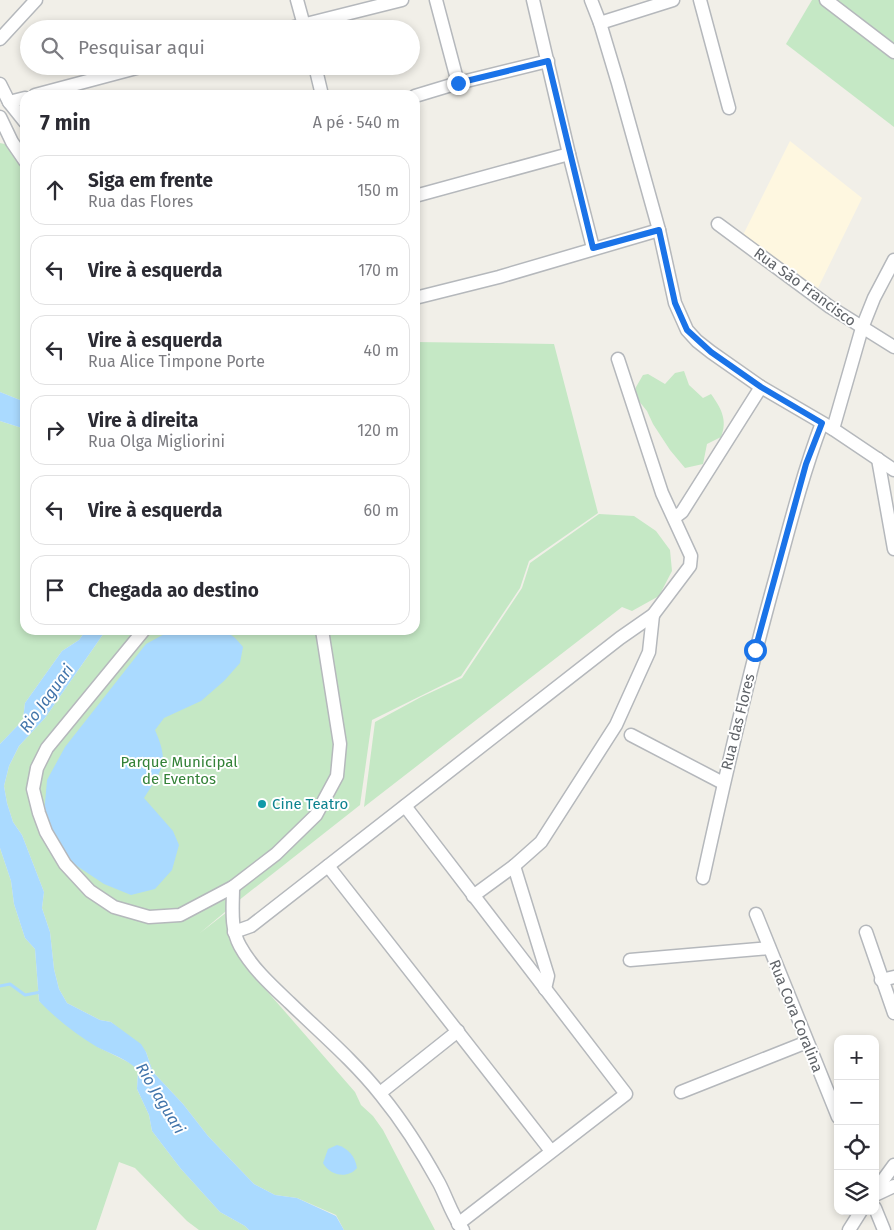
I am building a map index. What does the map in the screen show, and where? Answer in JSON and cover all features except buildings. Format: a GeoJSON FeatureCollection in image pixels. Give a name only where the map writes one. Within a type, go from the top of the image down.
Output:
{"type":"FeatureCollection","features":[{"type":"Feature","properties":{"kind":"street"},"geometry":{"type":"LineString","coordinates":[[0,38],[36,0]]}},
{"type":"Feature","properties":{"kind":"street"},"geometry":{"type":"LineString","coordinates":[[297,0],[303,20]]}},
{"type":"Feature","properties":{"kind":"street"},"geometry":{"type":"LineString","coordinates":[[327,20],[402,0]]}},
{"type":"Feature","properties":{"kind":"street"},"geometry":{"type":"LineString","coordinates":[[436,0],[458,83]]}},
{"type":"Feature","properties":{"kind":"street"},"geometry":{"type":"LineString","coordinates":[[533,0],[593,248]]}},
{"type":"Feature","properties":{"kind":"street"},"geometry":{"type":"LineString","coordinates":[[591,0],[600,23],[659,230],[675,303],[687,330],[704,346],[761,387],[827,426],[894,470]]}},
{"type":"Feature","properties":{"kind":"street"},"geometry":{"type":"LineString","coordinates":[[600,23],[673,0]]}},
{"type":"Feature","properties":{"kind":"street"},"geometry":{"type":"LineString","coordinates":[[700,0],[729,108]]}},
{"type":"Feature","properties":{"kind":"street"},"geometry":{"type":"LineString","coordinates":[[826,0],[894,52]]}},
{"type":"Feature","properties":{"kind":"street"},"geometry":{"type":"LineString","coordinates":[[420,94],[548,61]]}},
{"type":"Feature","properties":{"kind":"street"},"geometry":{"type":"LineString","coordinates":[[54,90],[110,75]]}},
{"type":"Feature","properties":{"kind":"street"},"geometry":{"type":"LineString","coordinates":[[317,75],[321,90]]}},
{"type":"Feature","properties":{"kind":"street"},"geometry":{"type":"LineString","coordinates":[[0,84],[9,102],[20,116]]}},
{"type":"Feature","properties":{"kind":"street"},"geometry":{"type":"LineString","coordinates":[[9,102],[20,99]]}},
{"type":"Feature","properties":{"kind":"street"},"geometry":{"type":"LineString","coordinates":[[0,117],[6,144],[20,157]]}},
{"type":"Feature","properties":{"kind":"street"},"geometry":{"type":"LineString","coordinates":[[420,195],[569,154]]}},
{"type":"Feature","properties":{"kind":"street","name":"Rua São Francisco"},"geometry":{"type":"LineString","coordinates":[[718,224],[830,307],[894,347]]}},
{"type":"Feature","properties":{"kind":"street"},"geometry":{"type":"LineString","coordinates":[[420,297],[499,277],[659,230]]}},
{"type":"Feature","properties":{"kind":"street","name":"Rua das Flores"},"geometry":{"type":"LineString","coordinates":[[702,878],[755,650],[806,464],[827,426],[874,298],[894,260]]}},
{"type":"Feature","properties":{"kind":"street"},"geometry":{"type":"LineString","coordinates":[[234,932],[251,926],[620,638],[653,616],[690,566],[691,556],[662,493],[618,359]]}},
{"type":"Feature","properties":{"kind":"street"},"geometry":{"type":"LineString","coordinates":[[674,518],[682,512],[761,387]]}},
{"type":"Feature","properties":{"kind":"street"},"geometry":{"type":"LineString","coordinates":[[878,459],[894,549]]}},
{"type":"Feature","properties":{"kind":"street"},"geometry":{"type":"LineString","coordinates":[[474,896],[514,866],[541,842],[616,725],[648,652],[653,616]]}},
{"type":"Feature","properties":{"kind":"street"},"geometry":{"type":"LineString","coordinates":[[140,635],[47,748],[37,768],[33,789],[46,832],[65,864],[90,891],[114,907],[149,917],[180,915],[233,887],[276,854],[316,815],[337,776],[340,744],[323,635]]}},
{"type":"Feature","properties":{"kind":"street"},"geometry":{"type":"LineString","coordinates":[[630,735],[723,783]]}},
{"type":"Feature","properties":{"kind":"street"},"geometry":{"type":"LineString","coordinates":[[233,887],[234,932],[249,960],[274,988],[342,1053],[380,1094],[409,1132],[447,1197],[461,1227],[551,1151],[626,1094],[405,806]]}},
{"type":"Feature","properties":{"kind":"street"},"geometry":{"type":"LineString","coordinates":[[328,866],[551,1151]]}},
{"type":"Feature","properties":{"kind":"street"},"geometry":{"type":"LineString","coordinates":[[514,866],[548,976],[545,989]]}},
{"type":"Feature","properties":{"kind":"street","name":"Rua Cora Coralina"},"geometry":{"type":"LineString","coordinates":[[756,914],[834,1107]]}},
{"type":"Feature","properties":{"kind":"street"},"geometry":{"type":"LineString","coordinates":[[866,932],[888,979],[894,1013]]}},
{"type":"Feature","properties":{"kind":"street"},"geometry":{"type":"LineString","coordinates":[[630,960],[769,948]]}},
{"type":"Feature","properties":{"kind":"street"},"geometry":{"type":"LineString","coordinates":[[380,1094],[458,1031]]}},
{"type":"Feature","properties":{"kind":"street"},"geometry":{"type":"LineString","coordinates":[[682,1092],[807,1042]]}},
{"type":"Feature","properties":{"kind":"street"},"geometry":{"type":"LineString","coordinates":[[879,1186],[894,1165]]}},
{"type":"Feature","properties":{"kind":"street"},"geometry":{"type":"LineString","coordinates":[[879,1193],[894,1186]]}},
{"type":"Feature","properties":{"kind":"street"},"geometry":{"type":"LineString","coordinates":[[848,1230],[858,1215]]}},
{"type":"Feature","properties":{"kind":"street"},"geometry":{"type":"LineString","coordinates":[[878,1215],[884,1230]]}},
{"type":"Feature","properties":{"kind":"shaded area"},"geometry":{"type":"Polygon","coordinates":[[[790,141],[862,198],[818,288],[743,235],[790,141]]]}},
{"type":"Feature","properties":{"kind":"green space"},"geometry":{"type":"Polygon","coordinates":[[[812,0],[894,0],[894,127],[786,44],[812,0]]]}},
{"type":"Feature","properties":{"kind":"green space"},"geometry":{"type":"Polygon","coordinates":[[[0,143],[14,146],[20,151],[20,400],[0,392],[0,143]]]}},
{"type":"Feature","properties":{"kind":"green space","name":"Parque Municipal de Eventos"},"geometry":{"type":"Polygon","coordinates":[[[420,342],[554,344],[598,513],[529,561],[520,588],[461,676],[372,720],[360,805],[200,933],[227,912],[233,941],[246,967],[355,1092],[361,1105],[373,1116],[383,1130],[435,1230],[344,1230],[336,1215],[297,1198],[275,1195],[254,1184],[208,1136],[183,1104],[153,1072],[146,1052],[111,1022],[100,1020],[67,1003],[59,989],[54,969],[50,932],[42,908],[44,892],[22,835],[13,822],[4,786],[9,766],[19,746],[45,718],[103,635],[420,635],[420,342]]]}},
{"type":"Feature","properties":{"kind":"green space"},"geometry":{"type":"Polygon","coordinates":[[[684,371],[689,385],[703,398],[711,394],[718,404],[724,420],[721,437],[707,444],[703,464],[685,468],[670,450],[647,411],[634,395],[643,375],[648,374],[665,384],[675,373],[684,371]]]}},
{"type":"Feature","properties":{"kind":"green space"},"geometry":{"type":"Polygon","coordinates":[[[0,421],[20,427],[20,635],[82,635],[79,640],[62,651],[25,703],[23,720],[0,744],[0,421]]]}},
{"type":"Feature","properties":{"kind":"green space"},"geometry":{"type":"Polygon","coordinates":[[[599,514],[634,516],[656,531],[670,550],[672,571],[659,596],[632,611],[622,607],[364,807],[375,722],[421,697],[462,678],[522,588],[530,563],[599,514]]]}},
{"type":"Feature","properties":{"kind":"green space"},"geometry":{"type":"Polygon","coordinates":[[[0,848],[11,881],[14,904],[25,938],[35,949],[39,1001],[98,1047],[132,1064],[138,1070],[137,1089],[149,1115],[152,1131],[181,1169],[220,1212],[249,1230],[199,1230],[187,1221],[135,1168],[119,1162],[96,1230],[0,1230],[0,848]]]}},
{"type":"Feature","properties":{"kind":"water"},"geometry":{"type":"Polygon","coordinates":[[[0,392],[20,400],[20,427],[0,421],[0,392]]]}},
{"type":"Feature","properties":{"kind":"water","name":"Rio Jaguari"},"geometry":{"type":"Polygon","coordinates":[[[82,635],[103,635],[45,718],[19,746],[9,766],[4,786],[13,822],[22,835],[44,892],[42,908],[50,932],[54,969],[59,989],[67,1003],[100,1020],[111,1022],[141,1044],[153,1072],[183,1104],[208,1136],[254,1184],[275,1195],[297,1198],[336,1216],[344,1230],[249,1230],[220,1212],[181,1169],[152,1131],[149,1115],[137,1089],[138,1070],[124,1060],[81,1037],[39,1001],[35,949],[25,938],[14,904],[11,881],[0,848],[0,744],[23,720],[25,703],[62,651],[79,640],[82,635]]]}},
{"type":"Feature","properties":{"kind":"water"},"geometry":{"type":"Polygon","coordinates":[[[163,635],[230,635],[243,647],[240,663],[224,681],[201,701],[164,718],[155,730],[162,751],[162,766],[144,798],[173,831],[179,845],[172,870],[155,889],[131,895],[104,884],[74,864],[57,846],[44,815],[47,780],[65,747],[146,644],[163,635]]]}},
{"type":"Feature","properties":{"kind":"water"},"geometry":{"type":"Polygon","coordinates":[[[337,1145],[348,1150],[353,1156],[357,1168],[349,1174],[334,1173],[323,1163],[328,1149],[337,1145]]]}},
{"type":"Feature","properties":{"kind":"waterway"},"geometry":{"type":"LineString","coordinates":[[0,986],[10,984],[25,995],[41,992]]}},
{"type":"Feature","properties":{"kind":"place","name":"Cine Teatro"},"geometry":{"type":"Point","coordinates":[262,804]}},
{"type":"Feature","properties":{"kind":"route"},"geometry":{"type":"LineString","coordinates":[[458,83],[548,61],[593,248],[659,230],[675,303],[687,330],[711,352],[761,387],[822,423],[806,464],[755,650]]}}]}
